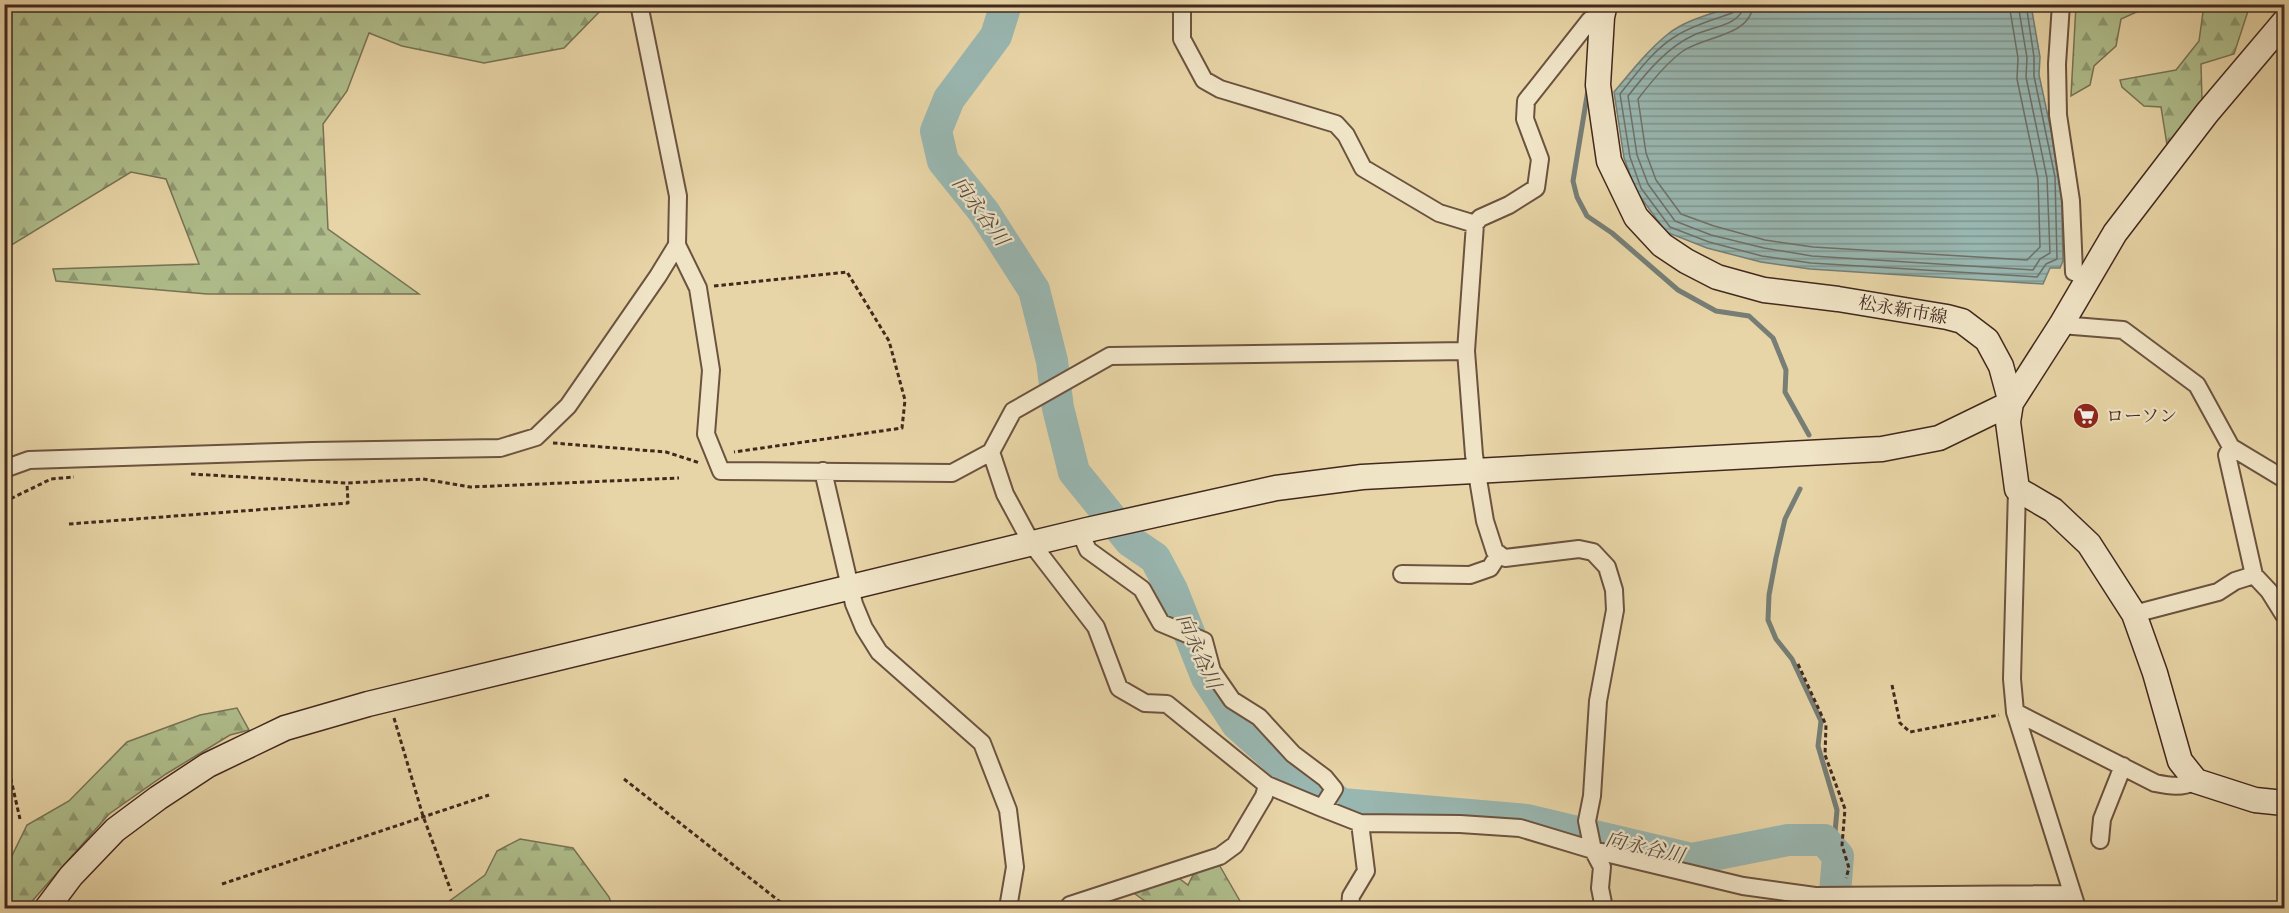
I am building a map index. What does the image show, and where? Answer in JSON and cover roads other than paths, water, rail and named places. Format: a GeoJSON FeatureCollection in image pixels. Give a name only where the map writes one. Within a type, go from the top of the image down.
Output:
{"type":"FeatureCollection","features":[{"type":"Feature","properties":{"kind":"street"},"geometry":{"type":"LineString","coordinates":[[639,4],[678,196],[677,245],[698,288],[711,370],[706,434],[718,463],[823,471],[952,472],[991,452],[1013,411],[1110,356],[1466,351]]}},
{"type":"Feature","properties":{"kind":"street"},"geometry":{"type":"LineString","coordinates":[[1182,4],[1182,39],[1204,80],[1220,89],[1336,124],[1346,135],[1363,168],[1439,213],[1475,224]]}},
{"type":"Feature","properties":{"kind":"street"},"geometry":{"type":"LineString","coordinates":[[2061,4],[2057,64],[2058,116],[2071,201],[2074,272],[2087,278]]}},
{"type":"Feature","properties":{"kind":"street"},"geometry":{"type":"LineString","coordinates":[[1604,11],[1590,20],[1526,102],[1525,119],[1539,159],[1536,188],[1509,206],[1480,218],[1475,224],[1466,351],[1476,472],[1485,521],[1495,552],[1505,558],[1579,549],[1593,552],[1607,567],[1614,590],[1615,610],[1598,701],[1592,796],[1587,821],[1593,850],[1602,867],[1600,888],[1604,909]]}},
{"type":"Feature","properties":{"kind":"street","name":"松永新市線"},"geometry":{"type":"LineString","coordinates":[[1604,11],[1598,85],[1609,160],[1636,217],[1662,245],[1717,277],[1764,290],[1838,299],[1962,321],[1987,340],[2001,366],[2011,404],[2008,422],[2017,489]]}},
{"type":"Feature","properties":{"kind":"street"},"geometry":{"type":"LineString","coordinates":[[47,909],[71,876],[115,830],[208,765],[285,728],[389,699],[850,586],[1276,488],[1362,477],[1882,449],[1939,438],[2011,404],[2115,233],[2200,121],[2284,22]]}},
{"type":"Feature","properties":{"kind":"street"},"geometry":{"type":"LineString","coordinates":[[4,469],[29,460],[500,448],[536,437],[568,406],[677,245]]}},
{"type":"Feature","properties":{"kind":"street"},"geometry":{"type":"LineString","coordinates":[[2061,325],[2123,330],[2197,385],[2231,447],[2284,479]]}},
{"type":"Feature","properties":{"kind":"street"},"geometry":{"type":"LineString","coordinates":[[2231,447],[2227,455],[2254,575],[2269,591],[2284,615]]}},
{"type":"Feature","properties":{"kind":"street"},"geometry":{"type":"LineString","coordinates":[[991,452],[1005,494],[1032,544],[1096,627],[1119,688],[1145,703],[1167,704],[1267,785],[1360,823],[1460,824],[1520,828],[1593,850],[1743,886],[1815,896],[2074,901],[2015,712],[2012,679],[2017,489],[2053,510],[2089,544],[2134,614],[2155,673],[2180,761],[2196,780],[2255,800],[2284,803]]}},
{"type":"Feature","properties":{"kind":"street"},"geometry":{"type":"LineString","coordinates":[[823,471],[854,604],[864,628],[879,652],[982,743],[1008,810],[1015,867],[1008,909]]}},
{"type":"Feature","properties":{"kind":"street"},"geometry":{"type":"LineString","coordinates":[[1083,531],[1088,550],[1142,589],[1161,623],[1204,641],[1212,671],[1232,700],[1259,717],[1293,754],[1325,778],[1334,789],[1322,808]]}},
{"type":"Feature","properties":{"kind":"street"},"geometry":{"type":"LineString","coordinates":[[1402,574],[1470,575],[1490,568],[1500,555]]}},
{"type":"Feature","properties":{"kind":"street"},"geometry":{"type":"LineString","coordinates":[[2134,614],[2218,592],[2235,581],[2254,575]]}},
{"type":"Feature","properties":{"kind":"street"},"geometry":{"type":"LineString","coordinates":[[2015,712],[2155,783],[2172,787],[2188,785],[2196,780]]}},
{"type":"Feature","properties":{"kind":"street"},"geometry":{"type":"LineString","coordinates":[[2100,840],[2102,819],[2123,766]]}},
{"type":"Feature","properties":{"kind":"street"},"geometry":{"type":"LineString","coordinates":[[1068,909],[1070,905],[1220,856],[1235,845],[1264,796],[1267,785]]}},
{"type":"Feature","properties":{"kind":"street"},"geometry":{"type":"LineString","coordinates":[[1350,909],[1351,896],[1366,871],[1360,823]]}},
{"type":"Feature","properties":{"kind":"water"},"geometry":{"type":"Polygon","coordinates":[[[1737,5],[2031,5],[2040,57],[2039,75],[2061,176],[2063,261],[2060,268],[2050,268],[2043,284],[1810,269],[1761,262],[1707,248],[1666,232],[1636,191],[1624,158],[1614,92],[1668,34],[1692,20],[1737,5]]]}},
{"type":"Feature","properties":{"kind":"waterway","name":"向永谷川"},"geometry":{"type":"LineString","coordinates":[[1006,4],[996,36],[949,99],[936,131],[943,161],[984,212],[1034,290],[1052,361],[1058,408],[1074,472],[1130,541],[1155,558],[1172,590],[1207,678],[1237,724],[1284,766],[1342,804],[1527,820],[1692,859],[1788,840],[1824,840],[1838,856],[1835,893],[1828,908]]}},
{"type":"Feature","properties":{"kind":"waterway"},"geometry":{"type":"LineString","coordinates":[[1588,90],[1573,181],[1577,197],[1587,216],[1612,233],[1678,290],[1716,311],[1749,316],[1773,338],[1786,370],[1785,392],[1809,435]]}},
{"type":"Feature","properties":{"kind":"waterway"},"geometry":{"type":"LineString","coordinates":[[1800,489],[1785,519],[1769,595],[1768,620],[1776,639],[1792,659],[1821,721],[1818,746],[1837,810],[1835,832],[1838,856]]}},
{"type":"Feature","properties":{"kind":"place","name":"ローソン"},"geometry":{"type":"Point","coordinates":[2086,416]}}]}
